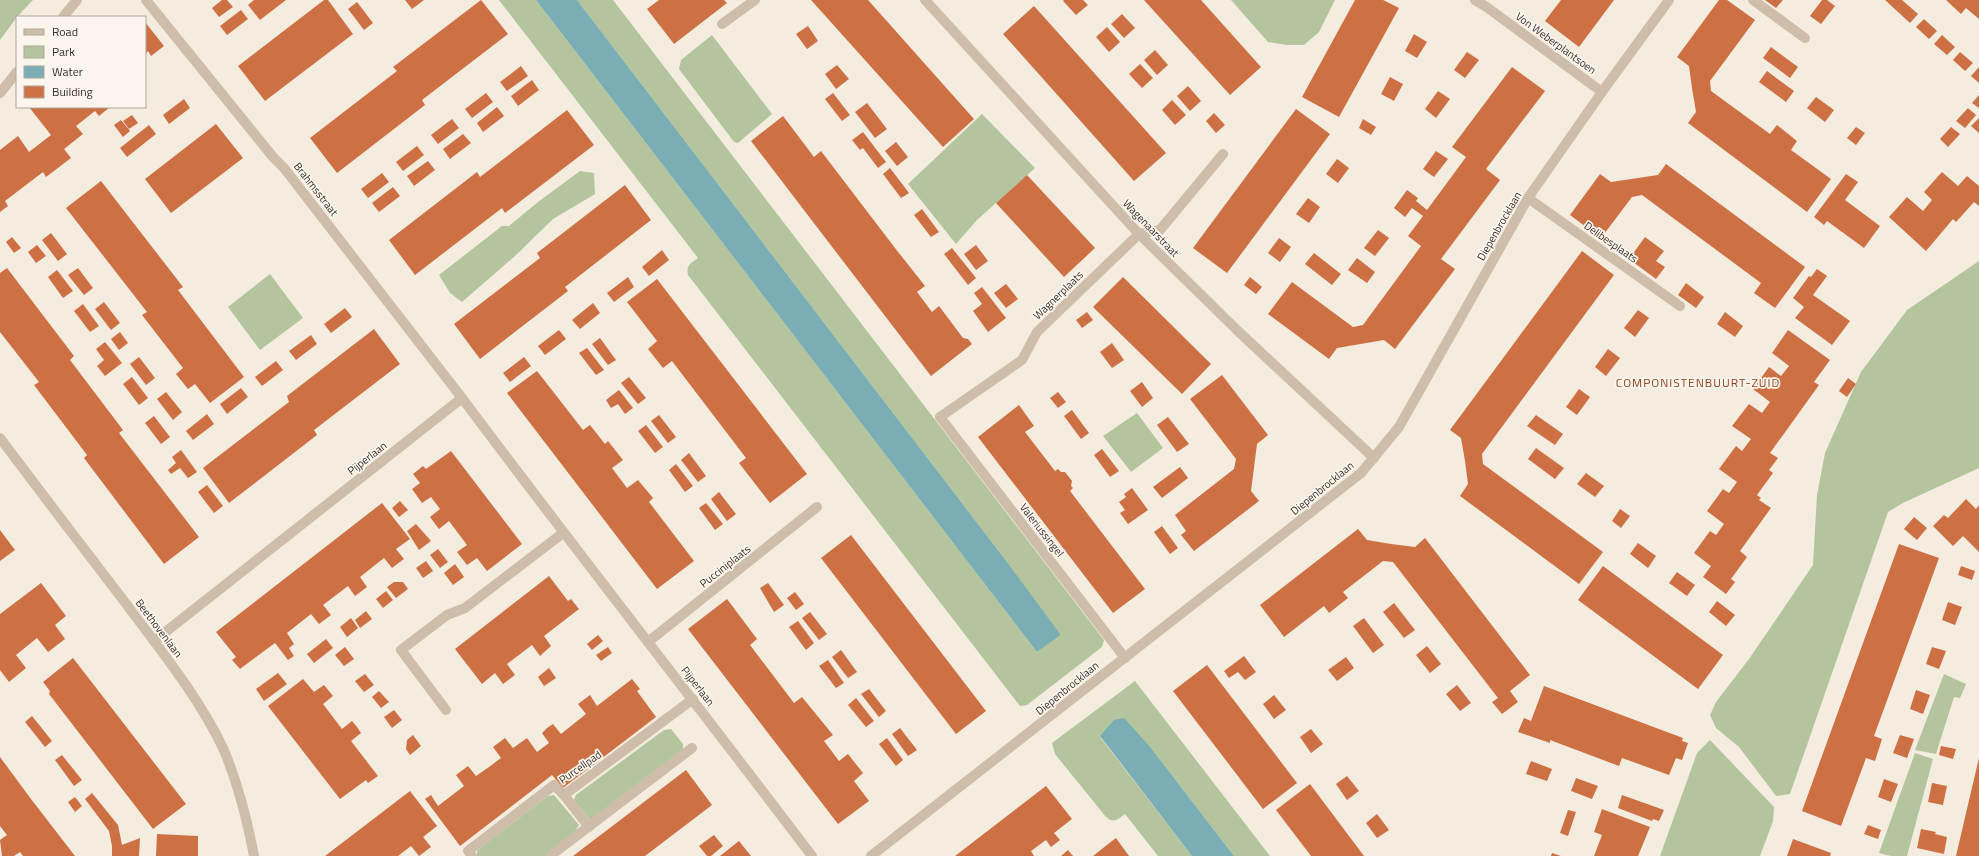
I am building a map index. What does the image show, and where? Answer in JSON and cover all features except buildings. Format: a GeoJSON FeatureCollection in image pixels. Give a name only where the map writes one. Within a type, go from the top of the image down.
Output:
{"type":"FeatureCollection","features":[{"type":"Feature","properties":{"kind":"street"},"geometry":{"type":"LineString","coordinates":[[64,16],[77,0]]}},
{"type":"Feature","properties":{"kind":"street","name":"Brahmsstraat"},"geometry":{"type":"LineString","coordinates":[[146,0],[273,157],[284,168],[462,398]]}},
{"type":"Feature","properties":{"kind":"street"},"geometry":{"type":"LineString","coordinates":[[722,24],[755,0]]}},
{"type":"Feature","properties":{"kind":"street","name":"Wagenaarstraat"},"geometry":{"type":"LineString","coordinates":[[925,0],[1139,234],[1239,332],[1374,458]]}},
{"type":"Feature","properties":{"kind":"street","name":"Von Weberplantsoen"},"geometry":{"type":"LineString","coordinates":[[1475,0],[1491,4],[1602,92]]}},
{"type":"Feature","properties":{"kind":"street","name":"Diepenbrocklaan"},"geometry":{"type":"LineString","coordinates":[[871,856],[1361,473],[1399,427],[1528,198],[1602,92],[1669,0]]}},
{"type":"Feature","properties":{"kind":"street"},"geometry":{"type":"LineString","coordinates":[[1753,0],[1805,38]]}},
{"type":"Feature","properties":{"kind":"street"},"geometry":{"type":"LineString","coordinates":[[0,93],[16,73]]}},
{"type":"Feature","properties":{"kind":"street"},"geometry":{"type":"LineString","coordinates":[[1139,234],[1160,230],[1224,154]]}},
{"type":"Feature","properties":{"kind":"street","name":"Delibesplaats"},"geometry":{"type":"LineString","coordinates":[[1528,198],[1680,306]]}},
{"type":"Feature","properties":{"kind":"street","name":"Wagnerplaats"},"geometry":{"type":"LineString","coordinates":[[940,417],[1022,360],[1037,332],[1139,234]]}},
{"type":"Feature","properties":{"kind":"street","name":"Pijperlaan"},"geometry":{"type":"LineString","coordinates":[[154,641],[462,398],[563,533],[693,699],[812,856]]}},
{"type":"Feature","properties":{"kind":"street","name":"Valeriussingel"},"geometry":{"type":"LineString","coordinates":[[940,417],[1125,658]]}},
{"type":"Feature","properties":{"kind":"street","name":"Beethovenlaan"},"geometry":{"type":"LineString","coordinates":[[0,438],[154,641],[186,685],[209,721],[223,750],[244,807],[254,856]]}},
{"type":"Feature","properties":{"kind":"street","name":"Pucciniplaats"},"geometry":{"type":"LineString","coordinates":[[648,642],[817,507]]}},
{"type":"Feature","properties":{"kind":"street"},"geometry":{"type":"LineString","coordinates":[[446,710],[401,650],[447,615],[466,608],[563,533]]}},
{"type":"Feature","properties":{"kind":"street","name":"Purcellpad"},"geometry":{"type":"LineString","coordinates":[[472,856],[468,851],[554,785],[564,795],[693,699]]}},
{"type":"Feature","properties":{"kind":"street"},"geometry":{"type":"LineString","coordinates":[[550,856],[692,748]]}},
{"type":"Feature","properties":{"kind":"street"},"geometry":{"type":"LineString","coordinates":[[564,795],[589,827]]}},
{"type":"Feature","properties":{"kind":"green space"},"geometry":{"type":"Polygon","coordinates":[[[0,0],[33,0],[18,16],[16,16],[16,18],[0,40],[0,0]]]}},
{"type":"Feature","properties":{"kind":"green space"},"geometry":{"type":"Polygon","coordinates":[[[499,0],[536,0],[1037,652],[1045,645],[1004,558],[577,0],[613,0],[1104,640],[1102,647],[1027,705],[1020,706],[688,275],[688,267],[698,258],[499,0]]]}},
{"type":"Feature","properties":{"kind":"green space"},"geometry":{"type":"Polygon","coordinates":[[[1231,0],[1335,0],[1319,32],[1304,45],[1287,45],[1268,42],[1231,0]]]}},
{"type":"Feature","properties":{"kind":"green space"},"geometry":{"type":"Polygon","coordinates":[[[712,35],[772,114],[738,143],[734,142],[679,69],[681,60],[712,35]]]}},
{"type":"Feature","properties":{"kind":"green space"},"geometry":{"type":"Polygon","coordinates":[[[982,114],[1035,168],[977,220],[956,244],[908,184],[982,114]]]}},
{"type":"Feature","properties":{"kind":"green space"},"geometry":{"type":"Polygon","coordinates":[[[580,171],[594,173],[595,194],[553,219],[515,256],[462,302],[450,293],[439,275],[502,226],[509,226],[538,202],[580,171]]]}},
{"type":"Feature","properties":{"kind":"green space"},"geometry":{"type":"Polygon","coordinates":[[[1979,261],[1979,468],[1903,503],[1888,512],[1790,794],[1776,796],[1739,747],[1716,728],[1710,715],[1716,702],[1749,659],[1813,565],[1817,495],[1825,453],[1861,372],[1907,310],[1979,261]]]}},
{"type":"Feature","properties":{"kind":"green space"},"geometry":{"type":"Polygon","coordinates":[[[270,274],[303,318],[260,350],[228,307],[270,274]]]}},
{"type":"Feature","properties":{"kind":"green space"},"geometry":{"type":"Polygon","coordinates":[[[1137,413],[1163,448],[1131,472],[1103,436],[1137,413]]]}},
{"type":"Feature","properties":{"kind":"green space"},"geometry":{"type":"Polygon","coordinates":[[[1944,674],[1966,684],[1960,698],[1954,697],[1936,754],[1915,750],[1944,674]]]}},
{"type":"Feature","properties":{"kind":"green space"},"geometry":{"type":"Polygon","coordinates":[[[1135,681],[1270,856],[1234,856],[1151,748],[1100,737],[1192,856],[1158,856],[1125,814],[1114,820],[1106,817],[1055,754],[1052,743],[1135,681]]]}},
{"type":"Feature","properties":{"kind":"green space"},"geometry":{"type":"Polygon","coordinates":[[[671,729],[683,744],[683,749],[590,820],[574,800],[576,795],[664,730],[671,729]]]}},
{"type":"Feature","properties":{"kind":"green space"},"geometry":{"type":"Polygon","coordinates":[[[1710,740],[1774,807],[1773,821],[1760,856],[1660,856],[1697,753],[1710,740]]]}},
{"type":"Feature","properties":{"kind":"green space"},"geometry":{"type":"Polygon","coordinates":[[[1915,753],[1933,759],[1907,856],[1891,856],[1879,853],[1915,753]]]}},
{"type":"Feature","properties":{"kind":"green space"},"geometry":{"type":"Polygon","coordinates":[[[554,795],[579,825],[574,833],[545,856],[477,856],[477,851],[481,847],[548,796],[554,795]]]}},
{"type":"Feature","properties":{"kind":"water"},"geometry":{"type":"Polygon","coordinates":[[[536,0],[577,0],[1004,558],[1060,634],[1059,636],[1037,652],[536,0]]]}},
{"type":"Feature","properties":{"kind":"water"},"geometry":{"type":"Polygon","coordinates":[[[1124,718],[1151,748],[1234,856],[1192,856],[1100,736],[1114,720],[1124,718]]]}},
{"type":"Feature","properties":{"kind":"district","name":"COMPONISTENBUURT-ZUID"},"geometry":{"type":"Point","coordinates":[1698,382]}}]}
